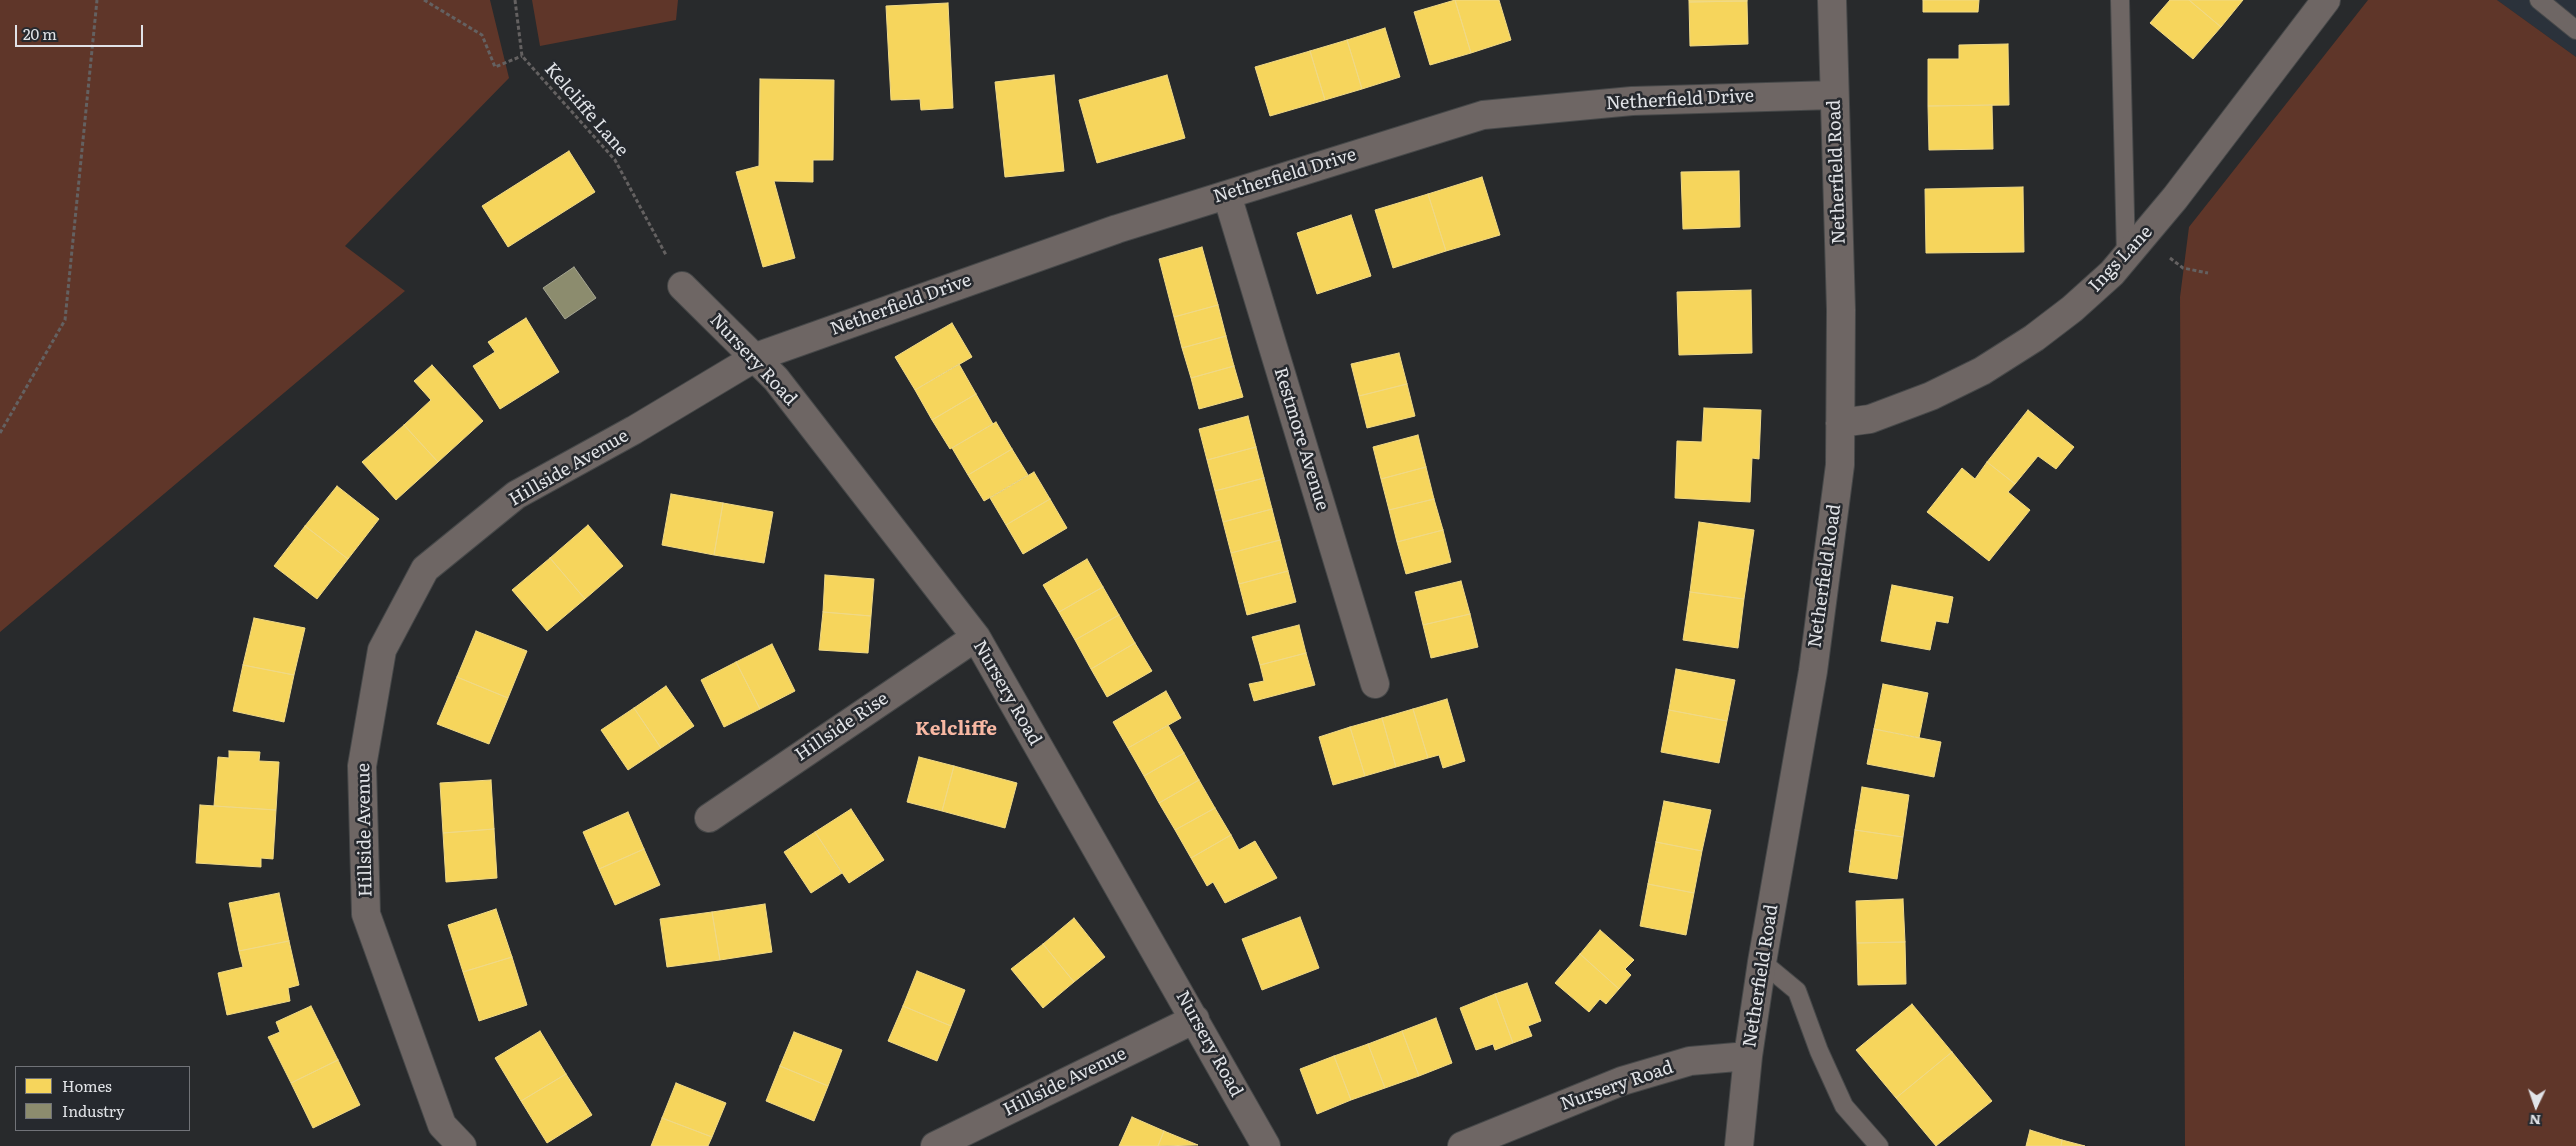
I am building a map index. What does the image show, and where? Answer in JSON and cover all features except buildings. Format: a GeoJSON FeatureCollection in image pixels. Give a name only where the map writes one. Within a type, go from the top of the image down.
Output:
{"type":"FeatureCollection","features":[{"type":"Feature","properties":{"kind":"street","name":"Netherfield Road"},"geometry":{"type":"LineString","coordinates":[[1739,1146],[1748,1056],[1762,962],[1813,671],[1840,465],[1841,310],[1832,0]]}},
{"type":"Feature","properties":{"kind":"street","name":"Ings Lane"},"geometry":{"type":"LineString","coordinates":[[1840,423],[1870,419],[1931,396],[1982,371],[2034,338],[2072,309],[2126,257],[2175,198],[2326,0]]}},
{"type":"Feature","properties":{"kind":"street","name":"Netherfield Drive"},"geometry":{"type":"LineString","coordinates":[[756,357],[1117,228],[1483,115],[1632,101],[1834,95]]}},
{"type":"Feature","properties":{"kind":"street","name":"Restmore Avenue"},"geometry":{"type":"LineString","coordinates":[[1227,194],[1375,684]]}},
{"type":"Feature","properties":{"kind":"street","name":"Nursery Road"},"geometry":{"type":"LineString","coordinates":[[682,286],[756,357],[776,379],[976,637],[1195,1018],[1266,1146]]}},
{"type":"Feature","properties":{"kind":"street","name":"Hillside Avenue"},"geometry":{"type":"LineString","coordinates":[[462,1146],[442,1125],[366,914],[362,766],[382,650],[425,569],[516,495],[634,430],[756,357]]}},
{"type":"Feature","properties":{"kind":"street","name":"Hillside Rise"},"geometry":{"type":"LineString","coordinates":[[709,818],[976,637]]}},
{"type":"Feature","properties":{"kind":"street","name":"Hillside Avenue"},"geometry":{"type":"LineString","coordinates":[[935,1146],[1195,1018]]}},
{"type":"Feature","properties":{"kind":"street","name":"Nursery Road"},"geometry":{"type":"LineString","coordinates":[[1462,1146],[1622,1081],[1690,1062],[1748,1056]]}},
{"type":"Feature","properties":{"kind":"lane"},"geometry":{"type":"LineString","coordinates":[[2120,0],[2126,257]]}},
{"type":"Feature","properties":{"kind":"lane"},"geometry":{"type":"LineString","coordinates":[[2538,0],[2576,30]]}},
{"type":"Feature","properties":{"kind":"lane"},"geometry":{"type":"LineString","coordinates":[[1762,962],[1797,991],[1819,1051],[1844,1106],[1879,1146]]}},
{"type":"Feature","properties":{"kind":"path"},"geometry":{"type":"LineString","coordinates":[[0,433],[65,320],[97,0]]}},
{"type":"Feature","properties":{"kind":"path"},"geometry":{"type":"LineString","coordinates":[[424,0],[482,35],[495,67],[522,56]]}},
{"type":"Feature","properties":{"kind":"path","name":"Kelcliffe Lane"},"geometry":{"type":"LineString","coordinates":[[515,0],[522,56],[615,160],[682,286]]}},
{"type":"Feature","properties":{"kind":"shaded area"},"geometry":{"type":"Polygon","coordinates":[[[0,0],[490,0],[509,78],[345,246],[405,291],[0,632],[0,0]]]}},
{"type":"Feature","properties":{"kind":"shaded area"},"geometry":{"type":"Polygon","coordinates":[[[532,0],[678,0],[676,20],[540,46],[532,0]]]}},
{"type":"Feature","properties":{"kind":"shaded area"},"geometry":{"type":"Polygon","coordinates":[[[2368,0],[2497,0],[2576,57],[2576,1146],[2185,1146],[2180,297],[2189,227],[2368,0]]]}},
{"type":"Feature","properties":{"kind":"shaded area"},"geometry":{"type":"Polygon","coordinates":[[[2497,0],[2576,0],[2576,57],[2497,0]]]}},
{"type":"Feature","properties":{"kind":"district","name":"Kelcliffe"},"geometry":{"type":"Point","coordinates":[956,729]}}]}
